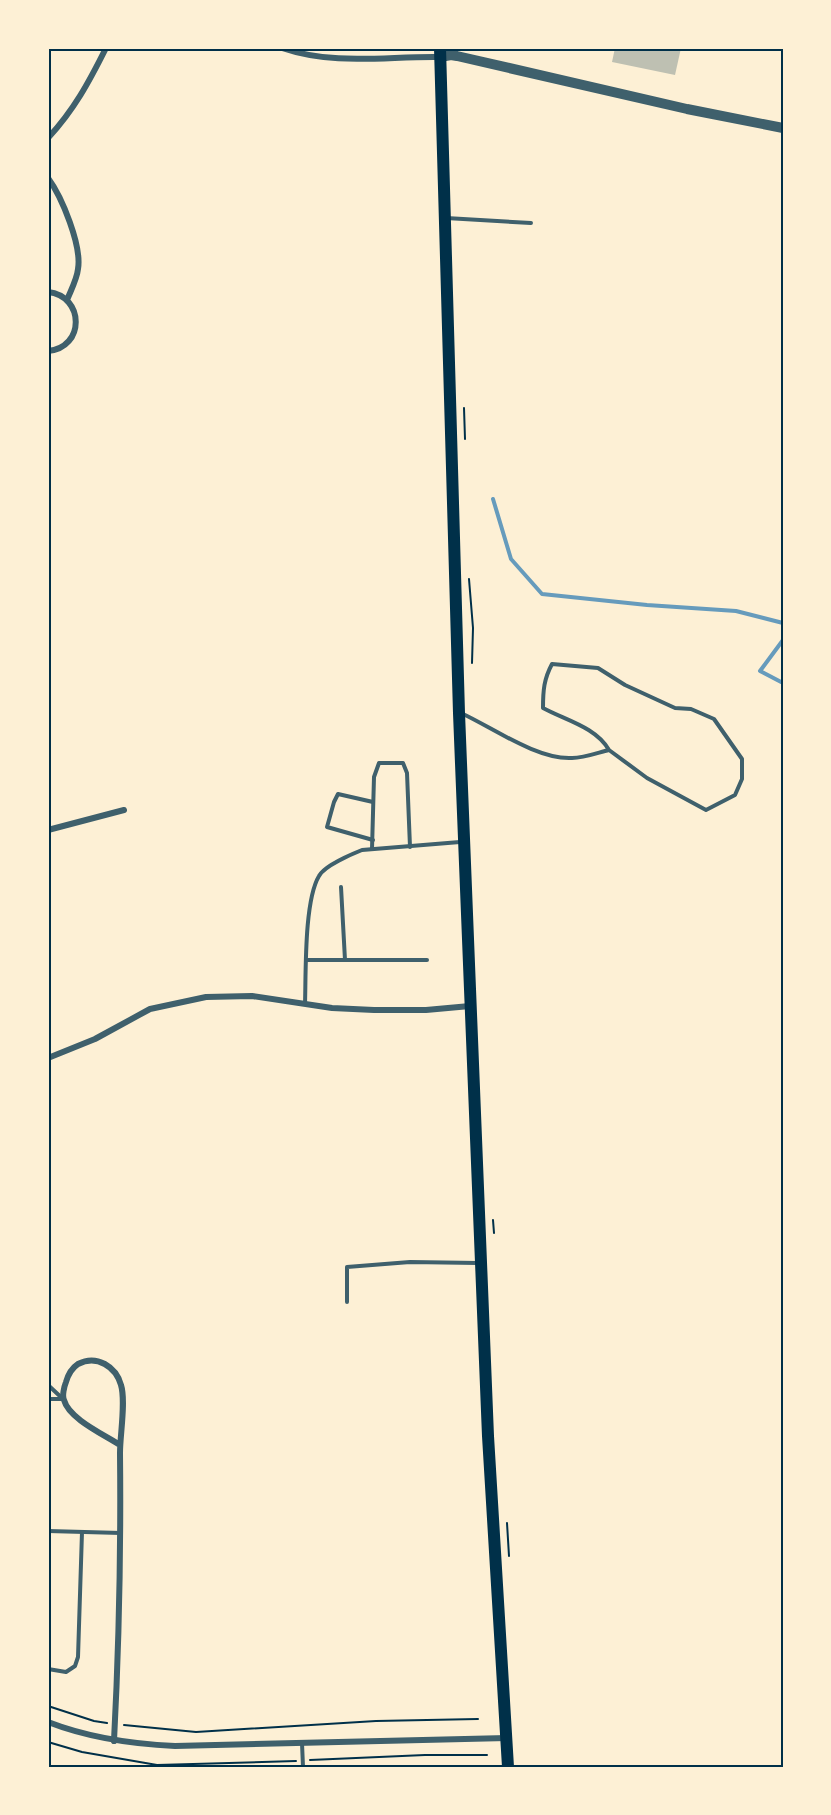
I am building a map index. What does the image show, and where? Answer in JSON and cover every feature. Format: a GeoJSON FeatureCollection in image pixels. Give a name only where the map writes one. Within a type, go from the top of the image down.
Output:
{"type":"FeatureCollection","features":[{"type":"Feature","properties":{"kind":"main road"},"geometry":{"type":"LineString","coordinates":[[440,53],[464,841],[488,1436],[508,1767]]}},
{"type":"Feature","properties":{"kind":"street"},"geometry":{"type":"LineString","coordinates":[[48,138],[67,118],[87,86],[106,48]]}},
{"type":"Feature","properties":{"kind":"street"},"geometry":{"type":"LineString","coordinates":[[282,48],[302,55],[352,60],[419,57],[440,53],[783,128]]}},
{"type":"Feature","properties":{"kind":"street"},"geometry":{"type":"LineString","coordinates":[[48,178],[64,206],[79,254],[78,270],[68,300]]}},
{"type":"Feature","properties":{"kind":"street"},"geometry":{"type":"LineString","coordinates":[[48,291],[60,294],[68,300],[74,308],[76,318],[71,338],[64,346],[48,351]]}},
{"type":"Feature","properties":{"kind":"street"},"geometry":{"type":"LineString","coordinates":[[48,830],[124,810]]}},
{"type":"Feature","properties":{"kind":"street"},"geometry":{"type":"LineString","coordinates":[[48,1058],[95,1039],[150,1009],[206,997],[252,996],[332,1008],[374,1010],[426,1010],[471,1006]]}},
{"type":"Feature","properties":{"kind":"street"},"geometry":{"type":"LineString","coordinates":[[114,1741],[123,1391],[115,1372],[109,1366],[93,1361],[79,1364],[71,1370],[66,1381],[63,1399],[76,1417],[120,1444]]}},
{"type":"Feature","properties":{"kind":"street"},"geometry":{"type":"LineString","coordinates":[[48,1722],[114,1741],[175,1746],[507,1738]]}},
{"type":"Feature","properties":{"kind":"lane"},"geometry":{"type":"LineString","coordinates":[[445,218],[531,223]]}},
{"type":"Feature","properties":{"kind":"lane"},"geometry":{"type":"LineString","coordinates":[[459,713],[526,747],[552,756],[572,758],[609,750],[647,778],[706,810],[735,795],[742,779],[742,759],[714,718],[691,709],[675,708],[625,685],[598,668],[552,664],[545,678],[543,708],[594,733],[604,741],[609,750]]}},
{"type":"Feature","properties":{"kind":"lane"},"geometry":{"type":"LineString","coordinates":[[372,849],[374,777],[379,763],[403,763],[407,773],[410,847]]}},
{"type":"Feature","properties":{"kind":"lane"},"geometry":{"type":"LineString","coordinates":[[373,840],[327,827],[338,794],[374,802]]}},
{"type":"Feature","properties":{"kind":"lane"},"geometry":{"type":"LineString","coordinates":[[305,1004],[306,960],[312,896],[320,874],[347,855],[362,850],[464,841]]}},
{"type":"Feature","properties":{"kind":"lane"},"geometry":{"type":"LineString","coordinates":[[341,887],[345,960]]}},
{"type":"Feature","properties":{"kind":"lane"},"geometry":{"type":"LineString","coordinates":[[306,960],[428,960]]}},
{"type":"Feature","properties":{"kind":"lane"},"geometry":{"type":"LineString","coordinates":[[347,1302],[347,1267],[410,1262],[482,1263]]}},
{"type":"Feature","properties":{"kind":"lane"},"geometry":{"type":"LineString","coordinates":[[48,1385],[63,1399]]}},
{"type":"Feature","properties":{"kind":"lane"},"geometry":{"type":"LineString","coordinates":[[48,1399],[63,1399]]}},
{"type":"Feature","properties":{"kind":"lane"},"geometry":{"type":"LineString","coordinates":[[48,1531],[121,1533]]}},
{"type":"Feature","properties":{"kind":"lane"},"geometry":{"type":"LineString","coordinates":[[48,1670],[66,1672],[75,1666],[78,1657],[82,1532]]}},
{"type":"Feature","properties":{"kind":"lane"},"geometry":{"type":"LineString","coordinates":[[302,1743],[303,1767]]}},
{"type":"Feature","properties":{"kind":"path"},"geometry":{"type":"LineString","coordinates":[[464,402],[465,449]]}},
{"type":"Feature","properties":{"kind":"path"},"geometry":{"type":"LineString","coordinates":[[469,576],[473,628],[471,672]]}},
{"type":"Feature","properties":{"kind":"path"},"geometry":{"type":"LineString","coordinates":[[493,1218],[494,1238]]}},
{"type":"Feature","properties":{"kind":"path"},"geometry":{"type":"LineString","coordinates":[[506,1513],[509,1557]]}},
{"type":"Feature","properties":{"kind":"path"},"geometry":{"type":"LineString","coordinates":[[48,1706],[94,1721],[115,1725],[196,1732],[376,1721],[478,1719]]}},
{"type":"Feature","properties":{"kind":"path"},"geometry":{"type":"LineString","coordinates":[[48,1742],[82,1752],[157,1765],[424,1755],[487,1755]]}},
{"type":"Feature","properties":{"kind":"building"},"geometry":{"type":"Polygon","coordinates":[[[615,48],[681,48],[675,75],[612,62],[615,48]]]}},
{"type":"Feature","properties":{"kind":"waterway"},"geometry":{"type":"LineString","coordinates":[[493,499],[511,559],[542,594],[736,611],[783,623]]}},
{"type":"Feature","properties":{"kind":"waterway"},"geometry":{"type":"LineString","coordinates":[[783,640],[760,671],[783,683]]}}]}
